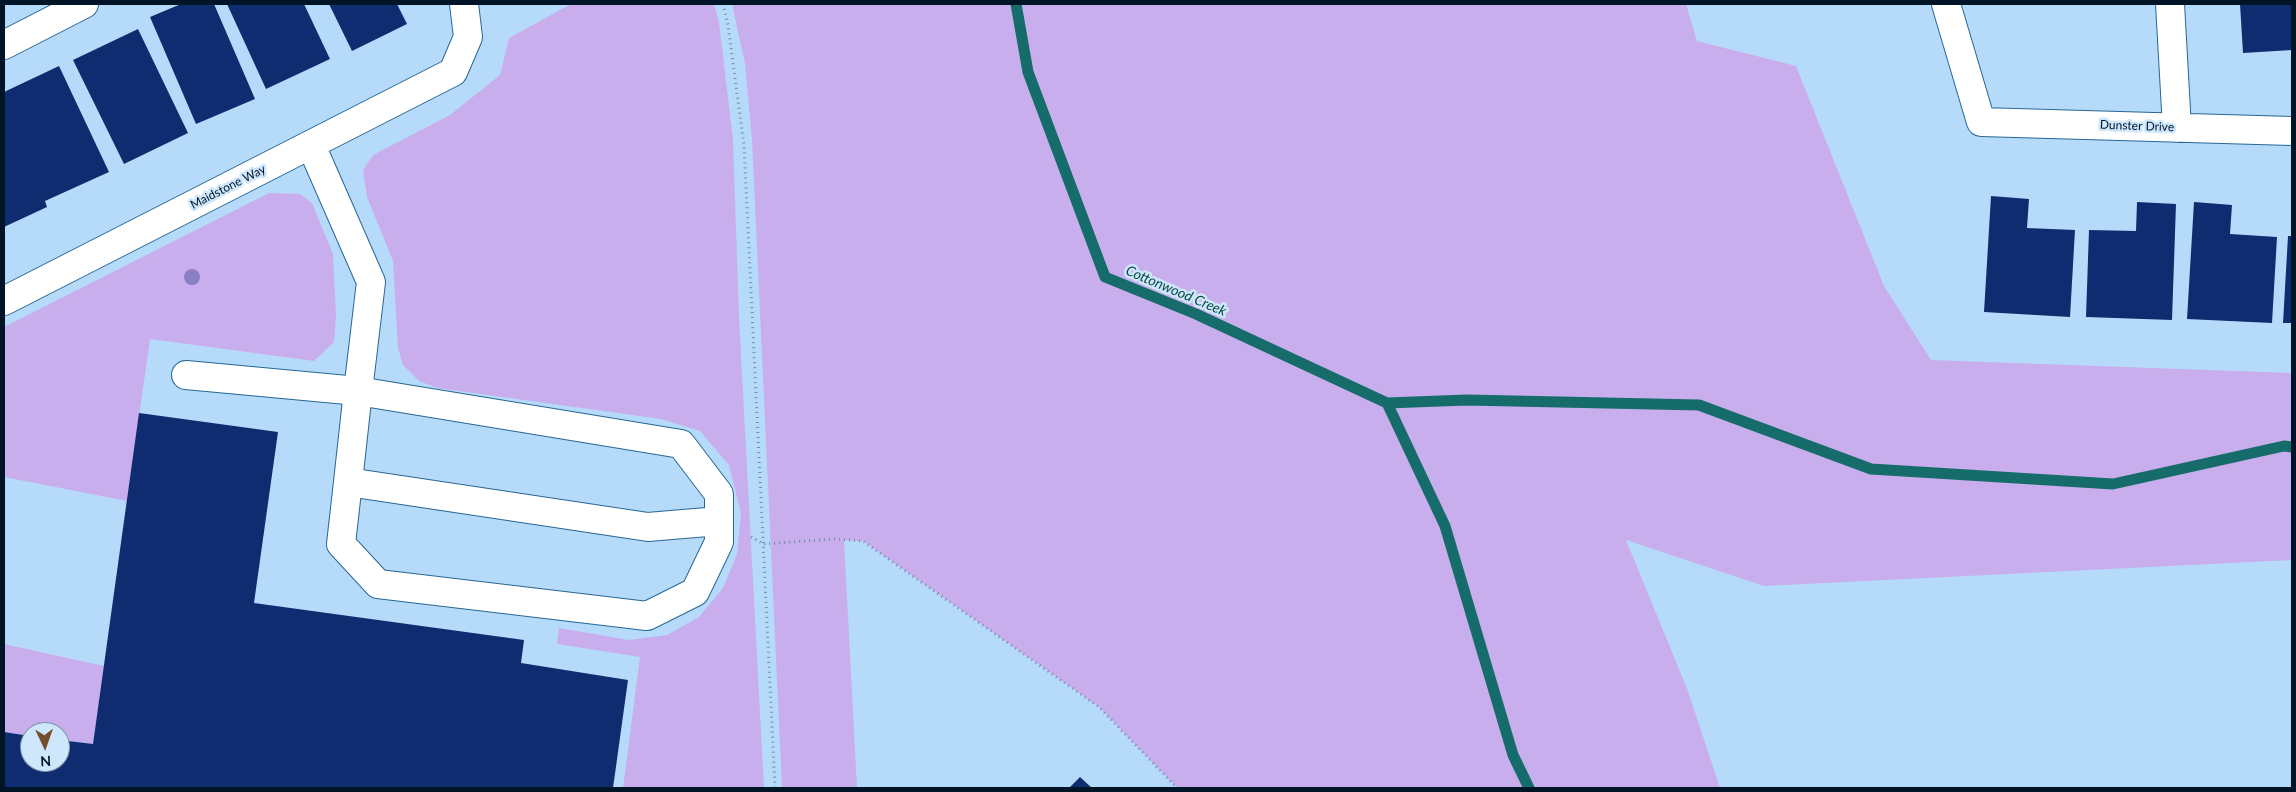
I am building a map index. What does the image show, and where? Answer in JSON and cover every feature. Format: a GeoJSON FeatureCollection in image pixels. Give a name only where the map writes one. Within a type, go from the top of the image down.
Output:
{"type":"FeatureCollection","features":[{"type":"Feature","properties":{"kind":"street"},"geometry":{"type":"LineString","coordinates":[[4,45],[84,4]]}},
{"type":"Feature","properties":{"kind":"street","name":"Maidstone Way"},"geometry":{"type":"LineString","coordinates":[[4,301],[453,72],[468,37],[464,4]]}},
{"type":"Feature","properties":{"kind":"street","name":"Dunster Drive"},"geometry":{"type":"LineString","coordinates":[[1946,4],[1981,122],[2292,131]]}},
{"type":"Feature","properties":{"kind":"street"},"geometry":{"type":"LineString","coordinates":[[2170,4],[2177,128]]}},
{"type":"Feature","properties":{"kind":"street"},"geometry":{"type":"LineString","coordinates":[[186,375],[358,392],[681,444],[719,494],[719,542],[695,592],[647,616],[378,584],[341,544],[358,392],[372,282],[311,145]]}},
{"type":"Feature","properties":{"kind":"street"},"geometry":{"type":"LineString","coordinates":[[348,482],[648,527],[719,521]]}},
{"type":"Feature","properties":{"kind":"path"},"geometry":{"type":"LineString","coordinates":[[723,4],[728,25],[744,146],[775,788]]}},
{"type":"Feature","properties":{"kind":"path"},"geometry":{"type":"LineString","coordinates":[[764,544],[835,539],[863,541],[1099,707],[1177,788]]}},
{"type":"Feature","properties":{"kind":"shaded area"},"geometry":{"type":"Polygon","coordinates":[[[571,4],[714,4],[719,22],[733,139],[739,317],[764,788],[623,788],[640,657],[557,644],[559,628],[629,640],[667,635],[699,617],[723,588],[737,554],[741,513],[729,465],[700,431],[661,419],[437,388],[419,381],[403,365],[398,348],[393,261],[367,197],[363,170],[373,155],[450,115],[500,75],[509,38],[571,4]]]}},
{"type":"Feature","properties":{"kind":"shaded area"},"geometry":{"type":"Polygon","coordinates":[[[732,4],[1686,4],[1697,41],[1796,66],[1884,286],[1931,360],[2292,373],[2292,560],[1764,586],[1626,540],[1688,691],[1720,788],[1177,788],[1099,707],[863,541],[844,540],[857,788],[782,788],[752,140],[745,64],[732,4]]]}},
{"type":"Feature","properties":{"kind":"shaded area"},"geometry":{"type":"Polygon","coordinates":[[[269,193],[300,194],[312,203],[333,254],[336,317],[334,342],[314,361],[150,339],[127,501],[4,477],[4,327],[269,193]]]}},
{"type":"Feature","properties":{"kind":"shaded area"},"geometry":{"type":"Polygon","coordinates":[[[4,644],[104,666],[93,744],[70,741],[70,722],[20,722],[20,734],[4,732],[4,644]]]}},
{"type":"Feature","properties":{"kind":"building"},"geometry":{"type":"Polygon","coordinates":[[[181,4],[214,4],[255,99],[196,124],[150,17],[181,4]]]}},
{"type":"Feature","properties":{"kind":"building"},"geometry":{"type":"Polygon","coordinates":[[[227,4],[304,4],[330,59],[266,89],[227,4]]]}},
{"type":"Feature","properties":{"kind":"building"},"geometry":{"type":"Polygon","coordinates":[[[329,4],[397,4],[407,24],[352,51],[329,4]]]}},
{"type":"Feature","properties":{"kind":"building"},"geometry":{"type":"Polygon","coordinates":[[[2240,4],[2292,4],[2292,50],[2243,53],[2240,4]]]}},
{"type":"Feature","properties":{"kind":"building"},"geometry":{"type":"Polygon","coordinates":[[[138,29],[188,133],[124,164],[73,60],[138,29]]]}},
{"type":"Feature","properties":{"kind":"building"},"geometry":{"type":"Polygon","coordinates":[[[59,66],[109,172],[45,201],[47,207],[4,227],[4,92],[59,66]]]}},
{"type":"Feature","properties":{"kind":"building"},"geometry":{"type":"Polygon","coordinates":[[[1991,196],[2029,199],[2027,228],[2075,230],[2070,317],[1984,312],[1991,196]]]}},
{"type":"Feature","properties":{"kind":"building"},"geometry":{"type":"Polygon","coordinates":[[[2137,202],[2176,204],[2172,320],[2086,317],[2089,230],[2136,231],[2137,202]]]}},
{"type":"Feature","properties":{"kind":"building"},"geometry":{"type":"Polygon","coordinates":[[[2194,202],[2232,205],[2230,234],[2277,237],[2272,323],[2187,319],[2194,202]]]}},
{"type":"Feature","properties":{"kind":"building"},"geometry":{"type":"Polygon","coordinates":[[[2288,236],[2292,236],[2292,323],[2283,323],[2288,236]]]}},
{"type":"Feature","properties":{"kind":"building"},"geometry":{"type":"Polygon","coordinates":[[[139,413],[278,432],[254,603],[524,640],[521,663],[628,680],[613,788],[4,788],[4,732],[20,734],[20,772],[70,772],[70,741],[93,744],[139,413]]]}},
{"type":"Feature","properties":{"kind":"building"},"geometry":{"type":"Polygon","coordinates":[[[1080,777],[1092,788],[1069,788],[1080,777]]]}},
{"type":"Feature","properties":{"kind":"waterway","name":"Cottonwood Creek"},"geometry":{"type":"LineString","coordinates":[[1016,4],[1028,72],[1105,277],[1196,314],[1387,403],[1467,400],[1699,405],[1871,469],[2113,484],[2284,446],[2292,447]]}},
{"type":"Feature","properties":{"kind":"waterway"},"geometry":{"type":"LineString","coordinates":[[1387,403],[1445,526],[1513,755],[1529,788]]}}]}
